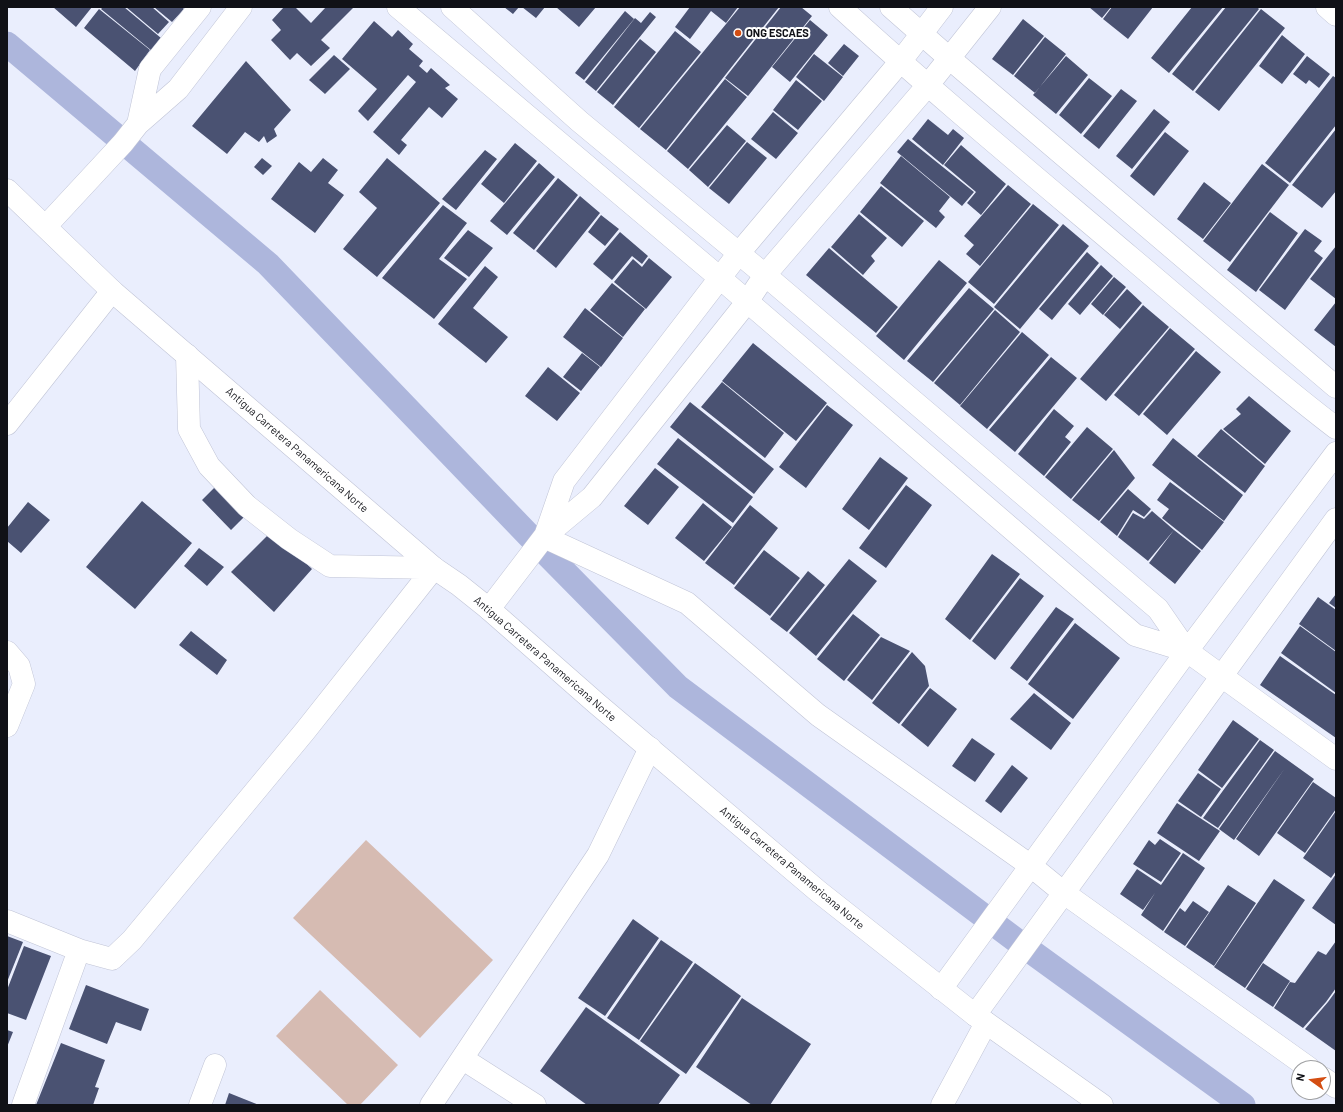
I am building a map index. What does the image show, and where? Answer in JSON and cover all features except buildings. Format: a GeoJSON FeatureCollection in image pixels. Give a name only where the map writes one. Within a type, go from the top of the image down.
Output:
{"type":"FeatureCollection","features":[{"type":"Feature","properties":{"kind":"street"},"geometry":{"type":"LineString","coordinates":[[138,124],[150,69],[200,7]]}},
{"type":"Feature","properties":{"kind":"street"},"geometry":{"type":"LineString","coordinates":[[46,226],[123,143],[138,124],[178,90],[241,7]]}},
{"type":"Feature","properties":{"kind":"street"},"geometry":{"type":"LineString","coordinates":[[398,7],[720,278],[1135,635],[1187,651],[1336,759]]}},
{"type":"Feature","properties":{"kind":"street"},"geometry":{"type":"LineString","coordinates":[[452,7],[579,121],[739,253],[1158,609],[1187,651]]}},
{"type":"Feature","properties":{"kind":"street"},"geometry":{"type":"LineString","coordinates":[[840,7],[900,62],[1301,401],[1336,428]]}},
{"type":"Feature","properties":{"kind":"street"},"geometry":{"type":"LineString","coordinates":[[891,7],[949,58],[1336,386]]}},
{"type":"Feature","properties":{"kind":"street"},"geometry":{"type":"LineString","coordinates":[[544,537],[564,481],[739,253],[900,62],[942,7]]}},
{"type":"Feature","properties":{"kind":"street"},"geometry":{"type":"LineString","coordinates":[[489,609],[544,537],[592,497],[747,302],[765,275],[928,85],[990,7]]}},
{"type":"Feature","properties":{"kind":"street"},"geometry":{"type":"LineString","coordinates":[[1327,7],[1336,15]]}},
{"type":"Feature","properties":{"kind":"street","name":"Antigua Carretera Panamericana Norte"},"geometry":{"type":"LineString","coordinates":[[7,190],[112,290],[187,355],[434,568],[459,585],[489,609],[819,892],[980,1019],[1102,1105]]}},
{"type":"Feature","properties":{"kind":"street"},"geometry":{"type":"LineString","coordinates":[[1115,244],[1137,218]]}},
{"type":"Feature","properties":{"kind":"street"},"geometry":{"type":"LineString","coordinates":[[7,424],[112,290]]}},
{"type":"Feature","properties":{"kind":"street"},"geometry":{"type":"LineString","coordinates":[[187,355],[190,429],[210,466],[248,506],[289,539],[330,566],[434,568]]}},
{"type":"Feature","properties":{"kind":"street"},"geometry":{"type":"LineString","coordinates":[[941,989],[1187,651],[1336,453]]}},
{"type":"Feature","properties":{"kind":"street"},"geometry":{"type":"LineString","coordinates":[[953,477],[974,454]]}},
{"type":"Feature","properties":{"kind":"street"},"geometry":{"type":"LineString","coordinates":[[942,1105],[980,1019],[1064,893],[1336,519]]}},
{"type":"Feature","properties":{"kind":"street"},"geometry":{"type":"LineString","coordinates":[[544,537],[687,603],[818,715],[1031,866],[1064,893],[1298,1060]]}},
{"type":"Feature","properties":{"kind":"street"},"geometry":{"type":"LineString","coordinates":[[7,921],[79,950],[112,959],[132,940],[305,731],[434,568]]}},
{"type":"Feature","properties":{"kind":"street"},"geometry":{"type":"LineString","coordinates":[[7,652],[19,666],[24,684],[7,726]]}},
{"type":"Feature","properties":{"kind":"street"},"geometry":{"type":"LineString","coordinates":[[431,1105],[598,855],[650,748]]}},
{"type":"Feature","properties":{"kind":"street"},"geometry":{"type":"LineString","coordinates":[[23,1105],[79,950]]}},
{"type":"Feature","properties":{"kind":"street"},"geometry":{"type":"LineString","coordinates":[[462,1059],[535,1105]]}},
{"type":"Feature","properties":{"kind":"street"},"geometry":{"type":"LineString","coordinates":[[200,1105],[215,1065]]}},
{"type":"Feature","properties":{"kind":"shaded area"},"geometry":{"type":"Polygon","coordinates":[[[366,840],[493,960],[420,1038],[293,918],[366,840]]]}},
{"type":"Feature","properties":{"kind":"shaded area"},"geometry":{"type":"Polygon","coordinates":[[[320,990],[398,1065],[360,1105],[348,1105],[276,1036],[320,990]]]}},
{"type":"Feature","properties":{"kind":"waterway"},"geometry":{"type":"LineString","coordinates":[[7,44],[268,264],[538,545],[678,687],[1025,947],[1243,1105]]}},
{"type":"Feature","properties":{"kind":"place","name":"ONG ESCAES"},"geometry":{"type":"Point","coordinates":[738,33]}}]}
